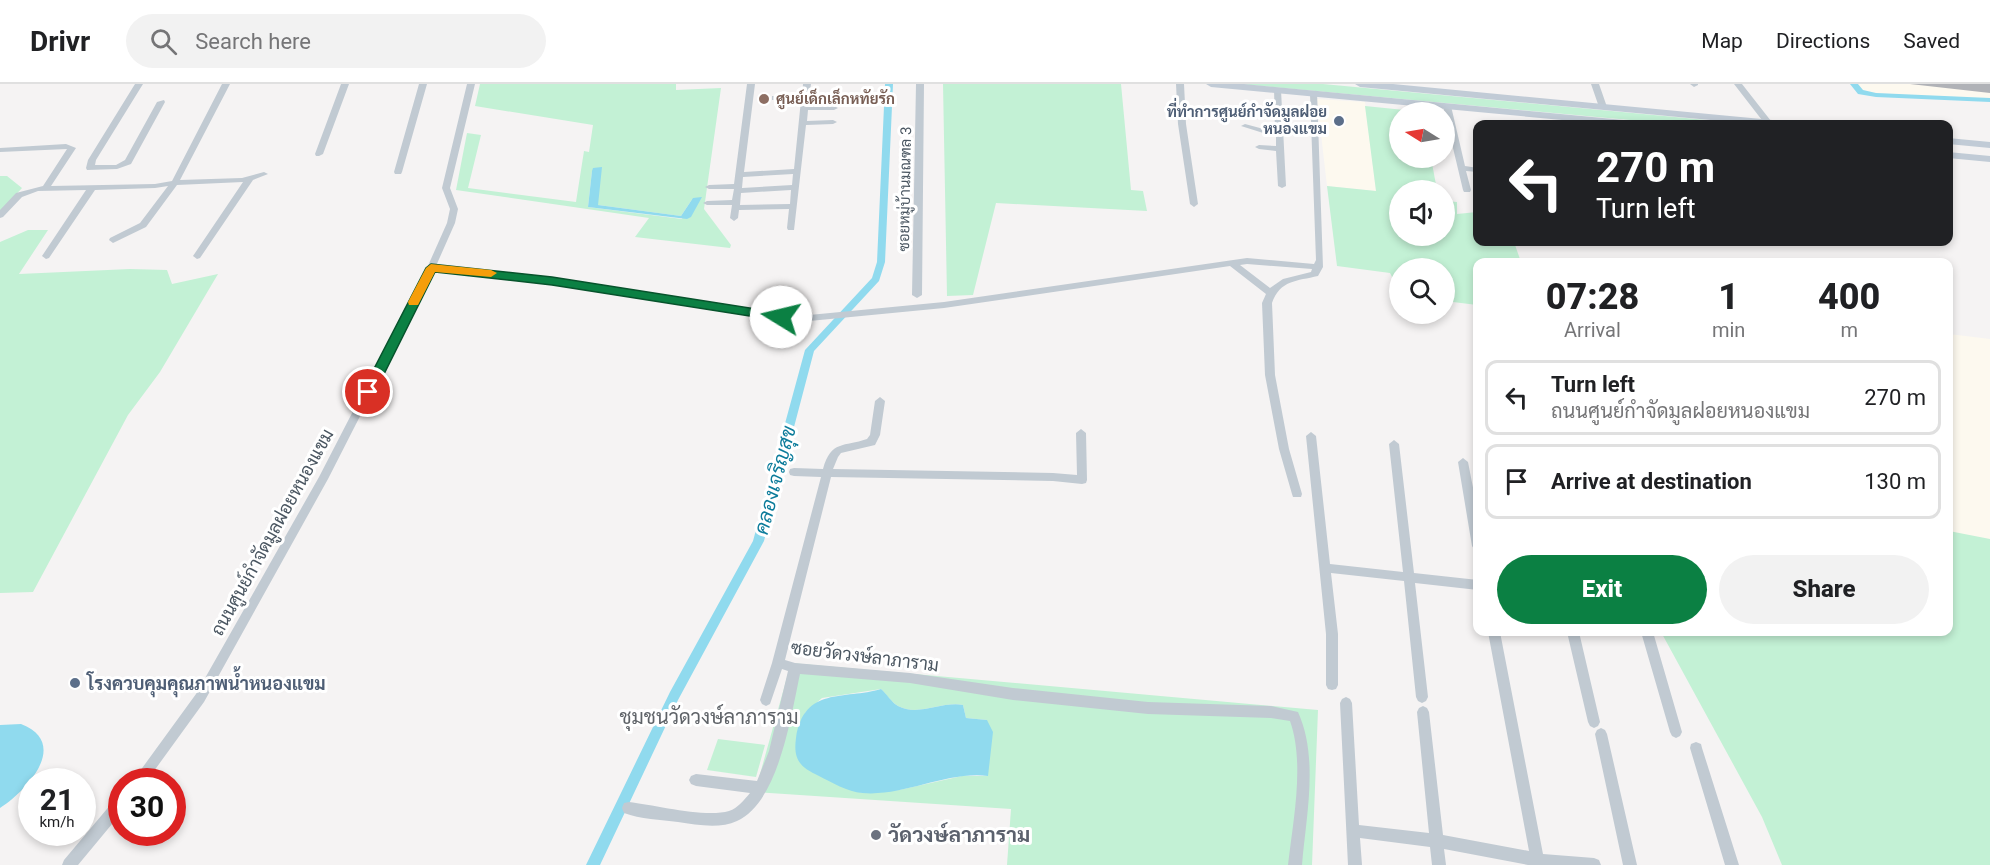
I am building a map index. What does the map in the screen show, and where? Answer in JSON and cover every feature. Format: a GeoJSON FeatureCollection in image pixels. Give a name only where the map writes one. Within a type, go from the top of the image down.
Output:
{"type":"FeatureCollection","features":[{"type":"Feature","properties":{"kind":"main road"},"geometry":{"type":"LineString","coordinates":[[1211,84],[1403,102]]}},
{"type":"Feature","properties":{"kind":"main road"},"geometry":{"type":"LineString","coordinates":[[1360,84],[1737,120]]}},
{"type":"Feature","properties":{"kind":"main road"},"geometry":{"type":"LineString","coordinates":[[1455,107],[1563,120]]}},
{"type":"Feature","properties":{"kind":"main road"},"geometry":{"type":"LineString","coordinates":[[1953,141],[1990,145]]}},
{"type":"Feature","properties":{"kind":"main road"},"geometry":{"type":"LineString","coordinates":[[1953,155],[1990,159]]}},
{"type":"Feature","properties":{"kind":"street"},"geometry":{"type":"LineString","coordinates":[[139,84],[89,166],[101,170],[128,162],[161,102]]}},
{"type":"Feature","properties":{"kind":"street"},"geometry":{"type":"LineString","coordinates":[[113,240],[143,225],[175,183],[226,84]]}},
{"type":"Feature","properties":{"kind":"street"},"geometry":{"type":"LineString","coordinates":[[319,154],[345,84]]}},
{"type":"Feature","properties":{"kind":"street"},"geometry":{"type":"LineString","coordinates":[[398,172],[423,84]]}},
{"type":"Feature","properties":{"kind":"street","name":"ถนนศูนย์กำจัดมูลฝอยหนองแขม"},"geometry":{"type":"LineString","coordinates":[[148,768],[194,707],[223,659],[323,479],[431,268],[454,215],[453,204],[446,188],[471,84]]}},
{"type":"Feature","properties":{"kind":"street"},"geometry":{"type":"LineString","coordinates":[[736,209],[751,84]]}},
{"type":"Feature","properties":{"kind":"street"},"geometry":{"type":"LineString","coordinates":[[791,228],[807,84]]}},
{"type":"Feature","properties":{"kind":"street","name":"ซอยหมู่บ้านมณฑล 3"},"geometry":{"type":"LineString","coordinates":[[917,295],[920,84]]}},
{"type":"Feature","properties":{"kind":"street"},"geometry":{"type":"LineString","coordinates":[[1180,84],[1182,124],[1194,204]]}},
{"type":"Feature","properties":{"kind":"street"},"geometry":{"type":"LineString","coordinates":[[1595,84],[1603,107]]}},
{"type":"Feature","properties":{"kind":"street"},"geometry":{"type":"LineString","coordinates":[[1738,84],[1766,120]]}},
{"type":"Feature","properties":{"kind":"street"},"geometry":{"type":"LineString","coordinates":[[1277,90],[1282,186]]}},
{"type":"Feature","properties":{"kind":"street"},"geometry":{"type":"LineString","coordinates":[[1297,494],[1284,449],[1270,375],[1267,303],[1282,281],[1315,274],[1319,267],[1314,94]]}},
{"type":"Feature","properties":{"kind":"street"},"geometry":{"type":"LineString","coordinates":[[775,98],[806,98]]}},
{"type":"Feature","properties":{"kind":"street"},"geometry":{"type":"LineString","coordinates":[[804,108],[834,108]]}},
{"type":"Feature","properties":{"kind":"street"},"geometry":{"type":"LineString","coordinates":[[803,123],[833,122]]}},
{"type":"Feature","properties":{"kind":"street"},"geometry":{"type":"LineString","coordinates":[[1245,126],[1280,136]]}},
{"type":"Feature","properties":{"kind":"street"},"geometry":{"type":"LineString","coordinates":[[1455,141],[1467,190]]}},
{"type":"Feature","properties":{"kind":"street"},"geometry":{"type":"LineString","coordinates":[[0,150],[66,146],[72,148],[45,189]]}},
{"type":"Feature","properties":{"kind":"street"},"geometry":{"type":"LineString","coordinates":[[1259,147],[1281,149]]}},
{"type":"Feature","properties":{"kind":"street"},"geometry":{"type":"LineString","coordinates":[[1461,168],[1473,169]]}},
{"type":"Feature","properties":{"kind":"street"},"geometry":{"type":"LineString","coordinates":[[46,256],[101,170]]}},
{"type":"Feature","properties":{"kind":"street"},"geometry":{"type":"LineString","coordinates":[[739,175],[796,171]]}},
{"type":"Feature","properties":{"kind":"street"},"geometry":{"type":"LineString","coordinates":[[0,215],[19,195],[28,191],[163,186],[175,183],[249,179],[264,174]]}},
{"type":"Feature","properties":{"kind":"street"},"geometry":{"type":"LineString","coordinates":[[196,256],[249,179]]}},
{"type":"Feature","properties":{"kind":"street"},"geometry":{"type":"LineString","coordinates":[[709,188],[795,187]]}},
{"type":"Feature","properties":{"kind":"street"},"geometry":{"type":"LineString","coordinates":[[707,203],[736,209],[793,206]]}},
{"type":"Feature","properties":{"kind":"street"},"geometry":{"type":"LineString","coordinates":[[431,268],[552,281],[799,319],[944,304],[1232,263],[1264,261],[1319,267]]}},
{"type":"Feature","properties":{"kind":"street"},"geometry":{"type":"LineString","coordinates":[[1232,263],[1271,294]]}},
{"type":"Feature","properties":{"kind":"street","name":"ซอยวัดวงษ์ลาภาราม"},"geometry":{"type":"LineString","coordinates":[[880,401],[875,435],[871,442],[841,447],[832,456],[778,663],[795,668],[910,678],[1013,694],[1136,707],[1271,711],[1294,716],[1301,732],[1301,790],[1295,865]]}},
{"type":"Feature","properties":{"kind":"street"},"geometry":{"type":"LineString","coordinates":[[794,472],[1053,477],[1082,480],[1081,433]]}},
{"type":"Feature","properties":{"kind":"street"},"geometry":{"type":"LineString","coordinates":[[1311,436],[1332,634],[1332,685]]}},
{"type":"Feature","properties":{"kind":"street"},"geometry":{"type":"LineString","coordinates":[[1394,444],[1422,697]]}},
{"type":"Feature","properties":{"kind":"street"},"geometry":{"type":"LineString","coordinates":[[1463,462],[1473,518]]}},
{"type":"Feature","properties":{"kind":"street"},"geometry":{"type":"LineString","coordinates":[[1325,568],[1473,584]]}},
{"type":"Feature","properties":{"kind":"street"},"geometry":{"type":"LineString","coordinates":[[1495,636],[1538,862]]}},
{"type":"Feature","properties":{"kind":"street"},"geometry":{"type":"LineString","coordinates":[[1575,636],[1630,865]]}},
{"type":"Feature","properties":{"kind":"street"},"geometry":{"type":"LineString","coordinates":[[1648,636],[1676,732]]}},
{"type":"Feature","properties":{"kind":"street"},"geometry":{"type":"LineString","coordinates":[[766,700],[778,663]]}},
{"type":"Feature","properties":{"kind":"street"},"geometry":{"type":"LineString","coordinates":[[629,808],[716,819],[733,816],[749,806],[760,788],[777,739],[795,668]]}},
{"type":"Feature","properties":{"kind":"street"},"geometry":{"type":"LineString","coordinates":[[1346,703],[1355,865]]}},
{"type":"Feature","properties":{"kind":"street"},"geometry":{"type":"LineString","coordinates":[[1423,712],[1439,865]]}},
{"type":"Feature","properties":{"kind":"street"},"geometry":{"type":"LineString","coordinates":[[1696,748],[1732,865]]}},
{"type":"Feature","properties":{"kind":"street"},"geometry":{"type":"LineString","coordinates":[[696,780],[760,788]]}},
{"type":"Feature","properties":{"kind":"street"},"geometry":{"type":"LineString","coordinates":[[69,865],[108,818]]}},
{"type":"Feature","properties":{"kind":"street"},"geometry":{"type":"LineString","coordinates":[[1353,831],[1437,841],[1538,862],[1594,865]]}},
{"type":"Feature","properties":{"kind":"shaded area"},"geometry":{"type":"Polygon","coordinates":[[[1856,84],[1990,84],[1990,101],[1864,92],[1856,84]]]}},
{"type":"Feature","properties":{"kind":"shaded area"},"geometry":{"type":"Polygon","coordinates":[[[1317,99],[1365,102],[1376,191],[1327,186],[1317,99]]]}},
{"type":"Feature","properties":{"kind":"shaded area"},"geometry":{"type":"Polygon","coordinates":[[[1953,334],[1990,339],[1990,740],[1673,636],[1953,636],[1953,334]]]}},
{"type":"Feature","properties":{"kind":"green space"},"geometry":{"type":"Polygon","coordinates":[[[480,84],[676,84],[676,90],[721,88],[704,209],[731,245],[730,248],[635,237],[649,218],[456,190],[467,133],[481,135],[468,188],[576,202],[584,151],[589,152],[593,125],[475,106],[480,84]],[[592,171],[588,207],[682,219],[693,198],[681,216],[598,205],[592,171]]]}},
{"type":"Feature","properties":{"kind":"green space"},"geometry":{"type":"Polygon","coordinates":[[[943,84],[1121,84],[1131,190],[1143,191],[1147,211],[996,203],[973,295],[947,296],[943,84]]]}},
{"type":"Feature","properties":{"kind":"green space"},"geometry":{"type":"Polygon","coordinates":[[[1240,84],[1323,84],[1706,120],[1630,120],[1455,104],[1455,102],[1240,84]]]}},
{"type":"Feature","properties":{"kind":"green space"},"geometry":{"type":"Polygon","coordinates":[[[1365,106],[1389,108],[1389,168],[1433,168],[1435,180],[1389,180],[1389,246],[1455,246],[1455,202],[1457,202],[1457,214],[1473,212],[1473,246],[1515,246],[1520,258],[1473,258],[1473,304],[1455,302],[1455,258],[1389,258],[1389,273],[1337,266],[1327,186],[1376,191],[1365,106]]]}},
{"type":"Feature","properties":{"kind":"green space"},"geometry":{"type":"Polygon","coordinates":[[[0,176],[7,176],[22,188],[0,212],[0,176]]]}},
{"type":"Feature","properties":{"kind":"green space"},"geometry":{"type":"Polygon","coordinates":[[[28,230],[48,230],[19,274],[130,269],[167,270],[172,284],[218,274],[160,372],[128,415],[33,592],[0,593],[0,242],[28,230]]]}},
{"type":"Feature","properties":{"kind":"green space"},"geometry":{"type":"Polygon","coordinates":[[[1953,532],[1990,539],[1990,865],[1782,865],[1762,817],[1663,636],[1953,636],[1953,532]]]}},
{"type":"Feature","properties":{"kind":"green space"},"geometry":{"type":"Polygon","coordinates":[[[791,663],[1318,710],[1312,865],[1007,865],[1011,809],[755,792],[791,663]],[[881,689],[822,698],[805,713],[861,793],[899,790],[962,776],[987,776],[987,720],[966,718],[963,705],[906,709],[891,701],[881,689]]]}},
{"type":"Feature","properties":{"kind":"green space"},"geometry":{"type":"Polygon","coordinates":[[[718,739],[765,745],[756,777],[707,770],[718,739]]]}},
{"type":"Feature","properties":{"kind":"water"},"geometry":{"type":"Polygon","coordinates":[[[602,167],[598,205],[681,216],[693,198],[702,197],[691,217],[687,219],[588,207],[593,168],[602,167]]]}},
{"type":"Feature","properties":{"kind":"water"},"geometry":{"type":"Polygon","coordinates":[[[881,689],[896,705],[906,709],[963,705],[966,718],[987,720],[993,732],[988,776],[956,777],[894,791],[862,793],[851,791],[812,773],[799,762],[795,746],[796,738],[800,721],[807,710],[828,698],[881,689]]]}},
{"type":"Feature","properties":{"kind":"water"},"geometry":{"type":"Polygon","coordinates":[[[21,724],[35,732],[42,743],[43,754],[38,768],[18,768],[18,794],[0,808],[0,725],[21,724]]]}},
{"type":"Feature","properties":{"kind":"waterway","name":"คลองเจริญสุข"},"geometry":{"type":"LineString","coordinates":[[593,865],[674,696],[758,541],[810,350],[876,279],[881,262],[889,84]]}},
{"type":"Feature","properties":{"kind":"waterway"},"geometry":{"type":"LineString","coordinates":[[1854,84],[1861,92],[1876,95],[1990,100]]}},
{"type":"Feature","properties":{"kind":"slow traffic"},"geometry":{"type":"LineString","coordinates":[[413,302],[431,268],[491,273]]}},
{"type":"Feature","properties":{"kind":"place","name":"ศูนย์เด็กเล็กหทัยรัก"},"geometry":{"type":"Point","coordinates":[764,99]}},
{"type":"Feature","properties":{"kind":"place","name":"ที่ทำการศูนย์กำจัดมูลฝอย หนองแขม"},"geometry":{"type":"Point","coordinates":[1339,121]}},
{"type":"Feature","properties":{"kind":"place","name":"โรงควบคุมคุณภาพน้ำหนองแขม"},"geometry":{"type":"Point","coordinates":[75,683]}},
{"type":"Feature","properties":{"kind":"place","name":"วัดวงษ์ลาภาราม"},"geometry":{"type":"Point","coordinates":[876,835]}},
{"type":"Feature","properties":{"kind":"district","name":"ชุมชนวัดวงษ์ลาภาราม"},"geometry":{"type":"Point","coordinates":[709,717]}},
{"type":"Feature","properties":{"kind":"route"},"geometry":{"type":"LineString","coordinates":[[368,392],[431,268],[552,281],[781,317]]}}]}
